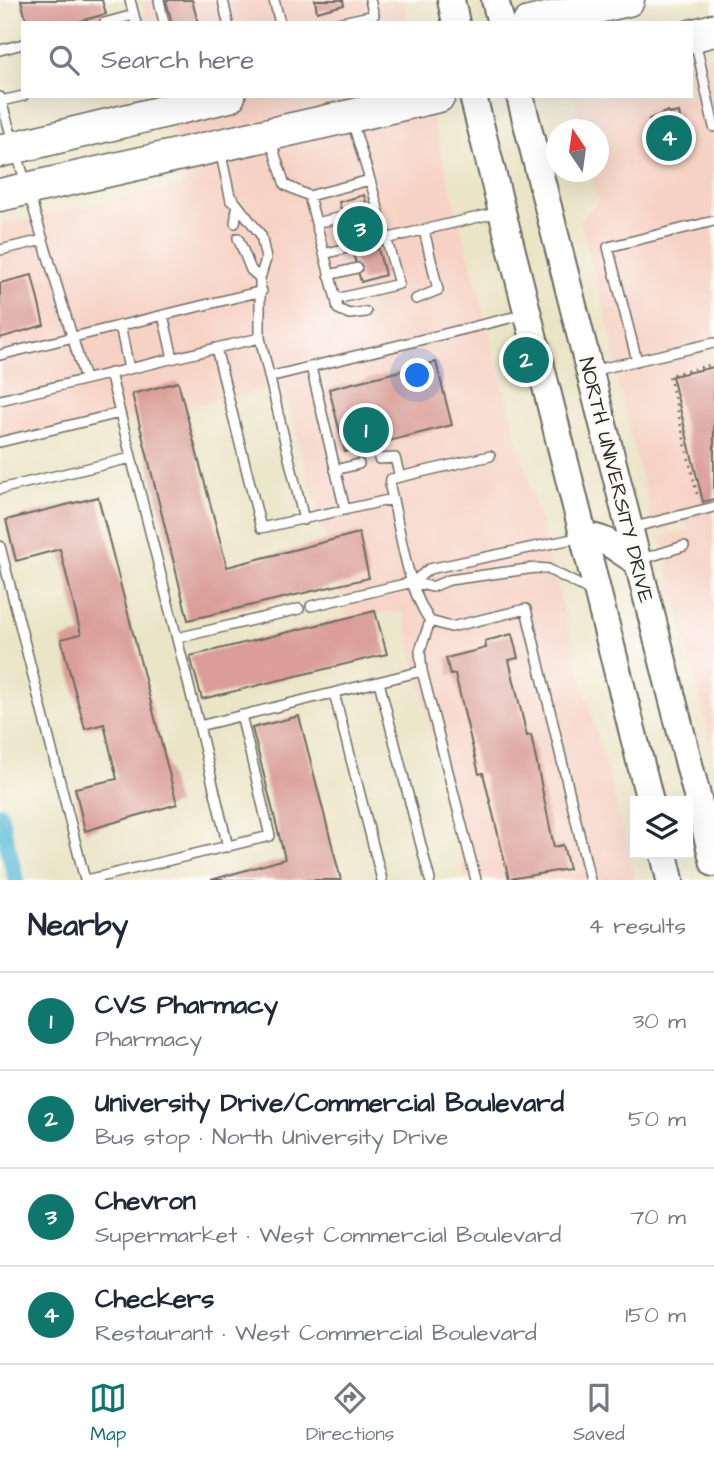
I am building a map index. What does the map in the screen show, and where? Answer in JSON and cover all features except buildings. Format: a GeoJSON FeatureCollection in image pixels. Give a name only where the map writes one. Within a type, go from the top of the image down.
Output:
{"type":"FeatureCollection","features":[{"type":"Feature","properties":{"kind":"highway"},"geometry":{"type":"LineString","coordinates":[[538,21],[628,0]]}},
{"type":"Feature","properties":{"kind":"highway"},"geometry":{"type":"LineString","coordinates":[[8,149],[160,109],[218,98]]}},
{"type":"Feature","properties":{"kind":"highway"},"geometry":{"type":"LineString","coordinates":[[13,192],[431,98]]}},
{"type":"Feature","properties":{"kind":"main road"},"geometry":{"type":"LineString","coordinates":[[451,0],[456,21]]}},
{"type":"Feature","properties":{"kind":"main road"},"geometry":{"type":"LineString","coordinates":[[495,0],[500,21]]}},
{"type":"Feature","properties":{"kind":"main road"},"geometry":{"type":"LineString","coordinates":[[474,98],[649,796]]}},
{"type":"Feature","properties":{"kind":"main road","name":"NORTH UNIVERSITY DRIVE"},"geometry":{"type":"LineString","coordinates":[[520,98],[714,863]]}},
{"type":"Feature","properties":{"kind":"main road"},"geometry":{"type":"LineString","coordinates":[[584,537],[607,540],[620,553],[637,561]]}},
{"type":"Feature","properties":{"kind":"main road"},"geometry":{"type":"LineString","coordinates":[[665,859],[670,880]]}},
{"type":"Feature","properties":{"kind":"lane"},"geometry":{"type":"LineString","coordinates":[[130,0],[135,19]]}},
{"type":"Feature","properties":{"kind":"lane"},"geometry":{"type":"LineString","coordinates":[[159,0],[164,21]]}},
{"type":"Feature","properties":{"kind":"lane"},"geometry":{"type":"LineString","coordinates":[[223,0],[228,21]]}},
{"type":"Feature","properties":{"kind":"lane"},"geometry":{"type":"LineString","coordinates":[[274,0],[279,21]]}},
{"type":"Feature","properties":{"kind":"lane"},"geometry":{"type":"LineString","coordinates":[[346,21],[374,15],[370,0]]}},
{"type":"Feature","properties":{"kind":"lane"},"geometry":{"type":"LineString","coordinates":[[700,34],[714,127]]}},
{"type":"Feature","properties":{"kind":"lane"},"geometry":{"type":"LineString","coordinates":[[0,50],[21,45]]}},
{"type":"Feature","properties":{"kind":"lane"},"geometry":{"type":"LineString","coordinates":[[21,96],[1,99],[13,192],[43,240],[85,379]]}},
{"type":"Feature","properties":{"kind":"lane"},"geometry":{"type":"LineString","coordinates":[[336,299],[399,284],[392,259],[381,240],[373,209],[370,180],[350,117]]}},
{"type":"Feature","properties":{"kind":"lane"},"geometry":{"type":"LineString","coordinates":[[268,134],[285,185],[309,196],[370,180]]}},
{"type":"Feature","properties":{"kind":"lane"},"geometry":{"type":"LineString","coordinates":[[218,146],[233,203],[235,223]]}},
{"type":"Feature","properties":{"kind":"lane"},"geometry":{"type":"LineString","coordinates":[[309,196],[338,309],[349,314],[366,312]]}},
{"type":"Feature","properties":{"kind":"lane"},"geometry":{"type":"LineString","coordinates":[[233,203],[252,221],[261,235],[266,259],[260,278],[260,338],[304,520]]}},
{"type":"Feature","properties":{"kind":"lane"},"geometry":{"type":"LineString","coordinates":[[381,240],[502,212]]}},
{"type":"Feature","properties":{"kind":"lane"},"geometry":{"type":"LineString","coordinates":[[316,223],[343,217]]}},
{"type":"Feature","properties":{"kind":"lane"},"geometry":{"type":"LineString","coordinates":[[637,361],[608,247],[714,221]]}},
{"type":"Feature","properties":{"kind":"lane"},"geometry":{"type":"LineString","coordinates":[[415,299],[438,290],[424,230]]}},
{"type":"Feature","properties":{"kind":"lane"},"geometry":{"type":"LineString","coordinates":[[238,238],[251,270],[260,278]]}},
{"type":"Feature","properties":{"kind":"lane"},"geometry":{"type":"LineString","coordinates":[[0,250],[43,240]]}},
{"type":"Feature","properties":{"kind":"lane"},"geometry":{"type":"LineString","coordinates":[[324,254],[351,247]]}},
{"type":"Feature","properties":{"kind":"lane"},"geometry":{"type":"LineString","coordinates":[[382,262],[392,259]]}},
{"type":"Feature","properties":{"kind":"lane"},"geometry":{"type":"LineString","coordinates":[[329,275],[357,268]]}},
{"type":"Feature","properties":{"kind":"lane"},"geometry":{"type":"LineString","coordinates":[[0,355],[261,291]]}},
{"type":"Feature","properties":{"kind":"lane"},"geometry":{"type":"LineString","coordinates":[[269,377],[527,314]]}},
{"type":"Feature","properties":{"kind":"lane"},"geometry":{"type":"LineString","coordinates":[[163,315],[173,358]]}},
{"type":"Feature","properties":{"kind":"lane"},"geometry":{"type":"LineString","coordinates":[[120,325],[130,369]]}},
{"type":"Feature","properties":{"kind":"lane"},"geometry":{"type":"LineString","coordinates":[[0,400],[260,338]]}},
{"type":"Feature","properties":{"kind":"lane"},"geometry":{"type":"LineString","coordinates":[[589,372],[714,343]]}},
{"type":"Feature","properties":{"kind":"lane"},"geometry":{"type":"LineString","coordinates":[[216,348],[261,528],[393,499]]}},
{"type":"Feature","properties":{"kind":"lane"},"geometry":{"type":"LineString","coordinates":[[310,367],[345,510]]}},
{"type":"Feature","properties":{"kind":"lane"},"geometry":{"type":"LineString","coordinates":[[110,373],[228,847]]}},
{"type":"Feature","properties":{"kind":"lane"},"geometry":{"type":"LineString","coordinates":[[0,442],[120,413]]}},
{"type":"Feature","properties":{"kind":"lane"},"geometry":{"type":"LineString","coordinates":[[490,456],[391,479],[393,499],[413,582],[421,607],[430,621],[451,627],[526,609],[590,880]]}},
{"type":"Feature","properties":{"kind":"lane"},"geometry":{"type":"LineString","coordinates":[[0,489],[131,458]]}},
{"type":"Feature","properties":{"kind":"lane"},"geometry":{"type":"LineString","coordinates":[[379,459],[396,458],[400,477]]}},
{"type":"Feature","properties":{"kind":"lane"},"geometry":{"type":"LineString","coordinates":[[335,470],[359,464]]}},
{"type":"Feature","properties":{"kind":"lane"},"geometry":{"type":"LineString","coordinates":[[628,528],[714,507]]}},
{"type":"Feature","properties":{"kind":"lane"},"geometry":{"type":"LineString","coordinates":[[311,606],[413,582],[429,569],[584,537]]}},
{"type":"Feature","properties":{"kind":"lane"},"geometry":{"type":"LineString","coordinates":[[0,546],[86,880],[270,836],[241,715]]}},
{"type":"Feature","properties":{"kind":"lane"},"geometry":{"type":"LineString","coordinates":[[637,561],[684,546]]}},
{"type":"Feature","properties":{"kind":"lane"},"geometry":{"type":"LineString","coordinates":[[413,582],[432,587],[449,580],[535,568],[548,569],[598,595]]}},
{"type":"Feature","properties":{"kind":"lane"},"geometry":{"type":"LineString","coordinates":[[177,638],[299,609]]}},
{"type":"Feature","properties":{"kind":"lane"},"geometry":{"type":"LineString","coordinates":[[430,621],[419,651],[422,671],[476,880]]}},
{"type":"Feature","properties":{"kind":"lane"},"geometry":{"type":"LineString","coordinates":[[199,726],[422,671]]}},
{"type":"Feature","properties":{"kind":"lane"},"geometry":{"type":"LineString","coordinates":[[379,682],[430,880]]}},
{"type":"Feature","properties":{"kind":"lane"},"geometry":{"type":"LineString","coordinates":[[334,693],[382,880]]}},
{"type":"Feature","properties":{"kind":"path"},"geometry":{"type":"LineString","coordinates":[[697,494],[669,375],[714,365]]}},
{"type":"Feature","properties":{"kind":"shaded area"},"geometry":{"type":"Polygon","coordinates":[[[142,0],[403,0],[408,21],[147,21],[142,0]]]}},
{"type":"Feature","properties":{"kind":"shaded area"},"geometry":{"type":"Polygon","coordinates":[[[714,55],[714,755],[661,537],[689,530],[686,522],[655,532],[618,386],[612,339],[580,220],[598,202],[593,182],[609,182],[609,119],[579,119],[576,99],[693,98],[693,60],[714,55]]]}},
{"type":"Feature","properties":{"kind":"shaded area"},"geometry":{"type":"Polygon","coordinates":[[[165,98],[427,98],[636,880],[466,880],[403,611],[347,617],[283,386],[0,446],[0,225],[185,185],[165,98]]]}},
{"type":"Feature","properties":{"kind":"waterway"},"geometry":{"type":"LineString","coordinates":[[0,814],[16,880]]}},
{"type":"Feature","properties":{"kind":"place","name":"Checkers"},"geometry":{"type":"Point","coordinates":[669,138]}},
{"type":"Feature","properties":{"kind":"place","name":"Chevron"},"geometry":{"type":"Point","coordinates":[360,229]}},
{"type":"Feature","properties":{"kind":"place","name":"University Drive/Commercial Boulevard"},"geometry":{"type":"Point","coordinates":[526,360]}},
{"type":"Feature","properties":{"kind":"place","name":"CVS Pharmacy"},"geometry":{"type":"Point","coordinates":[366,430]}}]}
